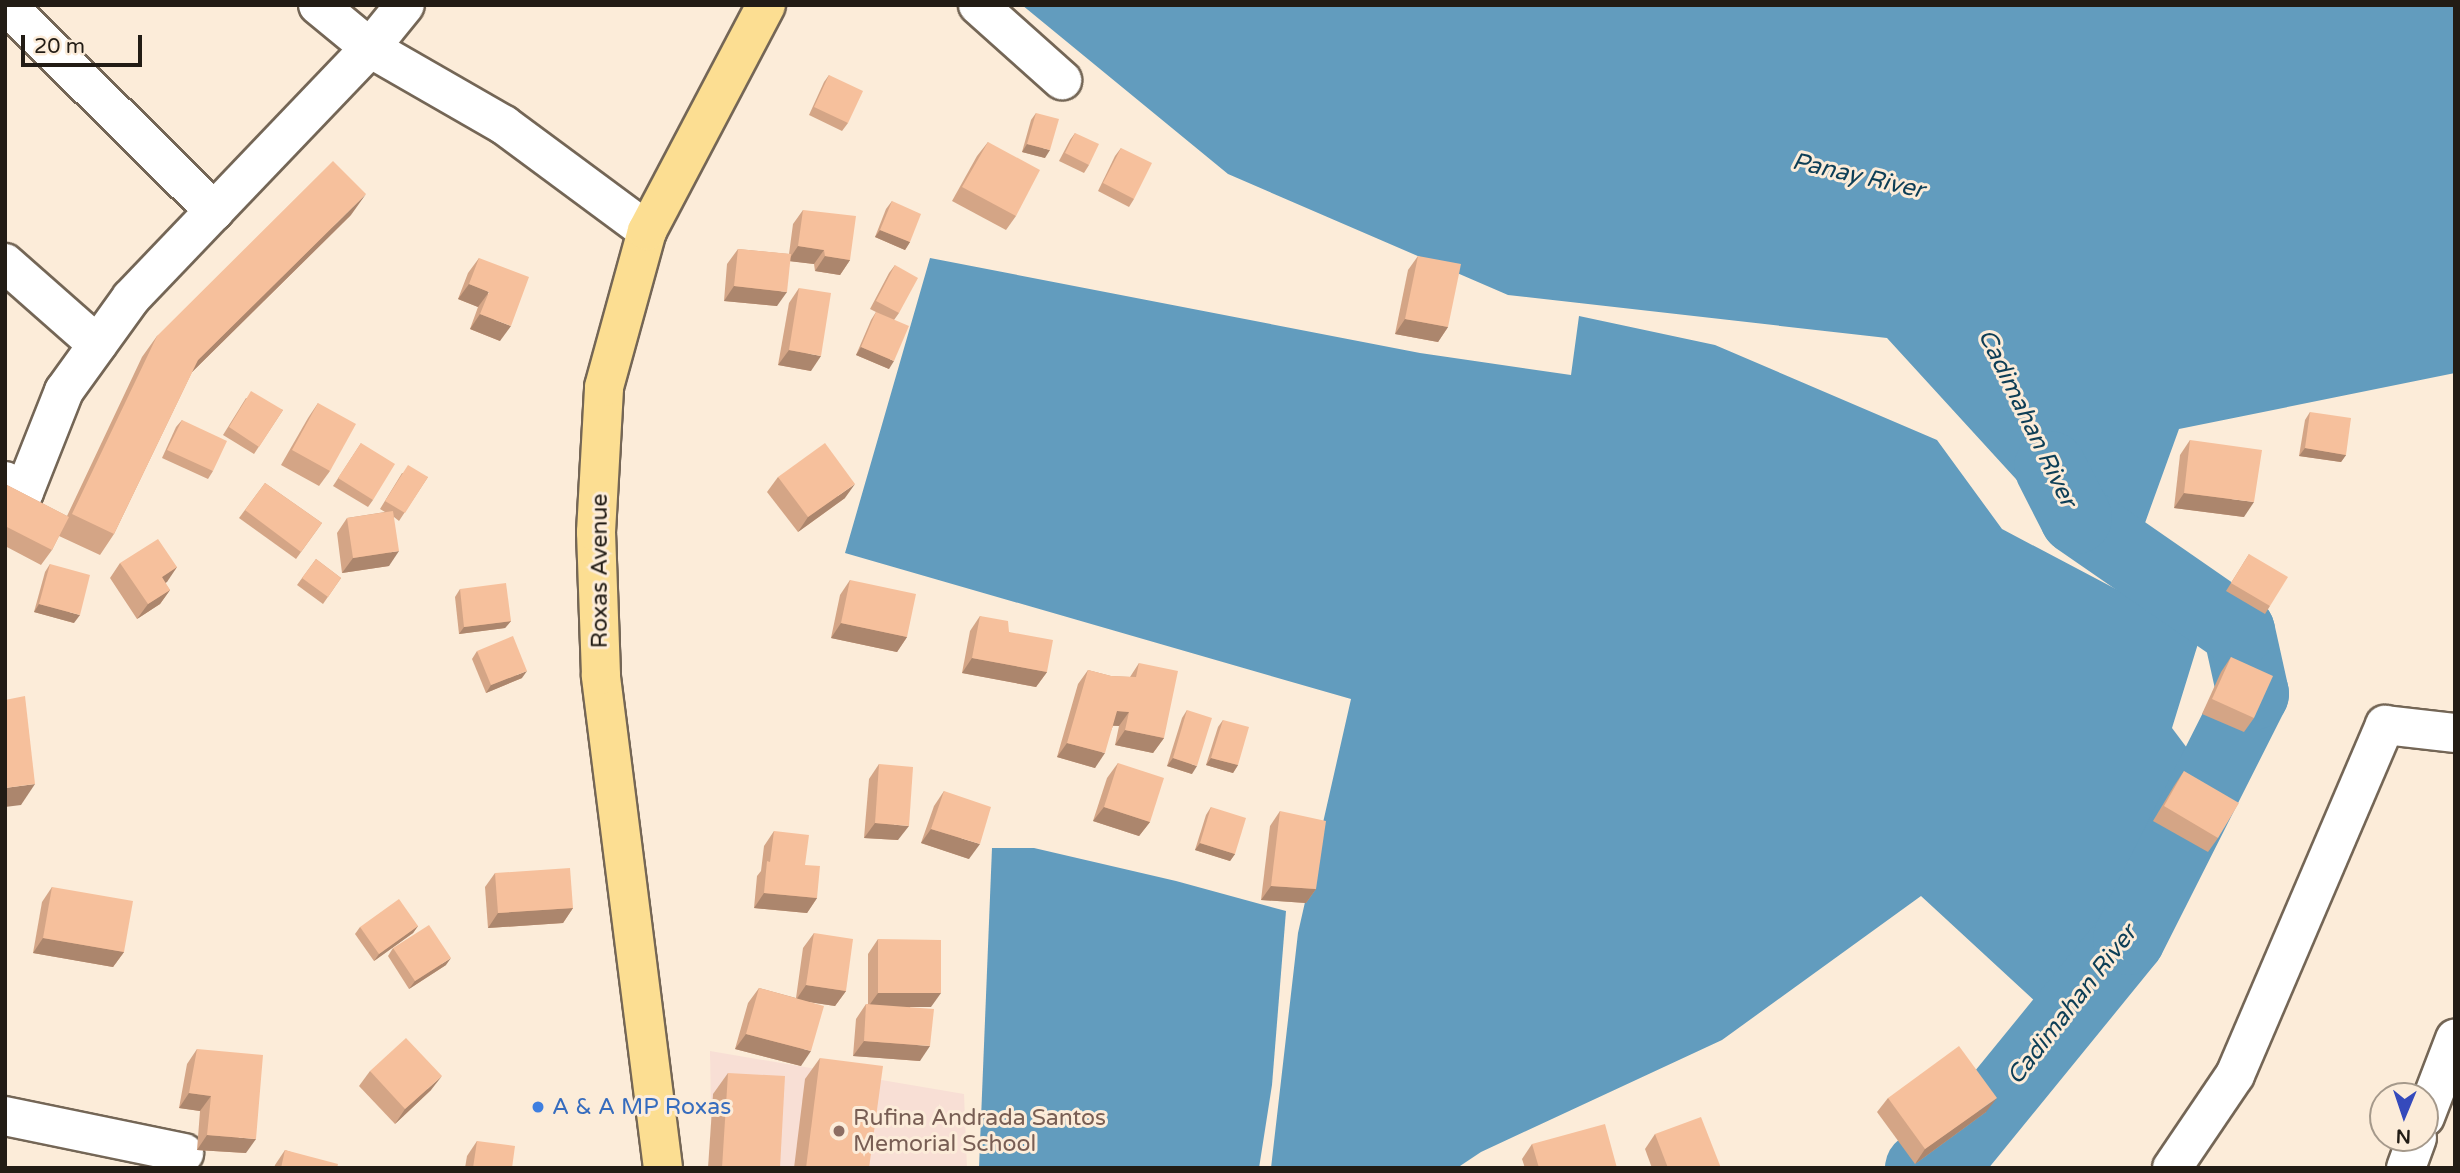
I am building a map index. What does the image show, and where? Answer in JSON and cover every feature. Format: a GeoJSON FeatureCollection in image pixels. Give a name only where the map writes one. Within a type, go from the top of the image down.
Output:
{"type":"FeatureCollection","features":[{"type":"Feature","properties":{"kind":"main road","name":"Roxas Avenue"},"geometry":{"type":"LineString","coordinates":[[663,1168],[601,675],[596,532],[604,387],[647,231],[766,5]]}},
{"type":"Feature","properties":{"kind":"street"},"geometry":{"type":"LineString","coordinates":[[6,5],[214,211]]}},
{"type":"Feature","properties":{"kind":"street"},"geometry":{"type":"LineString","coordinates":[[318,5],[370,48],[504,125],[647,231]]}},
{"type":"Feature","properties":{"kind":"street"},"geometry":{"type":"LineString","coordinates":[[5,481],[24,492],[64,391],[131,298],[370,48],[405,5]]}},
{"type":"Feature","properties":{"kind":"street"},"geometry":{"type":"LineString","coordinates":[[978,5],[1062,80]]}},
{"type":"Feature","properties":{"kind":"street"},"geometry":{"type":"LineString","coordinates":[[5,263],[97,344]]}},
{"type":"Feature","properties":{"kind":"street"},"geometry":{"type":"LineString","coordinates":[[2172,1168],[2235,1075],[2385,725],[2455,733]]}},
{"type":"Feature","properties":{"kind":"street"},"geometry":{"type":"LineString","coordinates":[[2438,1082],[2455,1039]]}},
{"type":"Feature","properties":{"kind":"street"},"geometry":{"type":"LineString","coordinates":[[5,1116],[184,1153]]}},
{"type":"Feature","properties":{"kind":"shaded area","name":"Rufina Andrada Santos Memorial School"},"geometry":{"type":"Polygon","coordinates":[[[710,1051],[964,1094],[967,1168],[712,1168],[710,1051]]]}},
{"type":"Feature","properties":{"kind":"water","name":"Panay River"},"geometry":{"type":"Polygon","coordinates":[[[1022,5],[2455,5],[2455,373],[2179,429],[2141,534],[2078,547],[1887,338],[1508,295],[1228,174],[1022,5]]]}},
{"type":"Feature","properties":{"kind":"water"},"geometry":{"type":"Polygon","coordinates":[[[930,258],[1420,353],[1571,375],[1579,316],[1715,345],[1937,440],[2002,529],[2201,634],[2172,728],[2199,764],[2201,801],[2182,844],[2120,952],[2064,1028],[1921,896],[1722,1040],[1481,1152],[1457,1168],[1271,1168],[1298,933],[1351,699],[845,553],[930,258]]]}},
{"type":"Feature","properties":{"kind":"water"},"geometry":{"type":"Polygon","coordinates":[[[992,848],[1034,848],[1176,881],[1286,911],[1272,1085],[1259,1168],[979,1168],[992,848]]]}},
{"type":"Feature","properties":{"kind":"building"},"geometry":{"type":"Polygon","coordinates":[[[829,75],[863,91],[848,123],[814,107],[829,75]]]}},
{"type":"Feature","properties":{"kind":"building"},"geometry":{"type":"Polygon","coordinates":[[[1036,113],[1059,119],[1050,150],[1027,144],[1036,113]]]}},
{"type":"Feature","properties":{"kind":"building"},"geometry":{"type":"Polygon","coordinates":[[[1075,133],[1099,144],[1089,165],[1065,153],[1075,133]]]}},
{"type":"Feature","properties":{"kind":"building"},"geometry":{"type":"Polygon","coordinates":[[[988,142],[1040,170],[1016,216],[962,187],[988,142]]]}},
{"type":"Feature","properties":{"kind":"building"},"geometry":{"type":"Polygon","coordinates":[[[1121,148],[1152,163],[1134,199],[1103,183],[1121,148]]]}},
{"type":"Feature","properties":{"kind":"building"},"geometry":{"type":"Polygon","coordinates":[[[333,161],[366,194],[198,360],[114,534],[72,514],[157,336],[333,161]]]}},
{"type":"Feature","properties":{"kind":"building"},"geometry":{"type":"Polygon","coordinates":[[[892,201],[921,214],[910,242],[880,230],[892,201]]]}},
{"type":"Feature","properties":{"kind":"building"},"geometry":{"type":"Polygon","coordinates":[[[803,210],[856,216],[850,260],[825,256],[824,250],[798,246],[803,210]]]}},
{"type":"Feature","properties":{"kind":"building"},"geometry":{"type":"Polygon","coordinates":[[[738,249],[791,254],[787,292],[734,286],[738,249]]]}},
{"type":"Feature","properties":{"kind":"building"},"geometry":{"type":"Polygon","coordinates":[[[1418,256],[1461,264],[1448,327],[1405,319],[1418,256]]]}},
{"type":"Feature","properties":{"kind":"building"},"geometry":{"type":"Polygon","coordinates":[[[479,258],[529,277],[511,326],[480,314],[489,292],[469,284],[479,258]]]}},
{"type":"Feature","properties":{"kind":"building"},"geometry":{"type":"Polygon","coordinates":[[[895,265],[918,278],[899,313],[876,301],[895,265]]]}},
{"type":"Feature","properties":{"kind":"building"},"geometry":{"type":"Polygon","coordinates":[[[799,288],[831,293],[821,356],[789,350],[799,288]]]}},
{"type":"Feature","properties":{"kind":"building"},"geometry":{"type":"Polygon","coordinates":[[[876,312],[909,326],[894,361],[861,347],[876,312]]]}},
{"type":"Feature","properties":{"kind":"building"},"geometry":{"type":"Polygon","coordinates":[[[251,391],[283,410],[259,447],[229,427],[251,391]]]}},
{"type":"Feature","properties":{"kind":"building"},"geometry":{"type":"Polygon","coordinates":[[[318,403],[356,424],[330,471],[292,450],[318,403]]]}},
{"type":"Feature","properties":{"kind":"building"},"geometry":{"type":"Polygon","coordinates":[[[2310,412],[2351,418],[2346,455],[2305,448],[2310,412]]]}},
{"type":"Feature","properties":{"kind":"building"},"geometry":{"type":"Polygon","coordinates":[[[182,420],[227,441],[213,471],[167,450],[182,420]]]}},
{"type":"Feature","properties":{"kind":"building"},"geometry":{"type":"Polygon","coordinates":[[[2190,440],[2262,450],[2254,502],[2184,493],[2190,440]]]}},
{"type":"Feature","properties":{"kind":"building"},"geometry":{"type":"Polygon","coordinates":[[[361,443],[395,464],[373,500],[338,478],[361,443]]]}},
{"type":"Feature","properties":{"kind":"building"},"geometry":{"type":"Polygon","coordinates":[[[825,443],[855,484],[808,517],[778,477],[825,443]]]}},
{"type":"Feature","properties":{"kind":"building"},"geometry":{"type":"Polygon","coordinates":[[[408,465],[428,477],[405,513],[385,501],[408,465]]]}},
{"type":"Feature","properties":{"kind":"building"},"geometry":{"type":"Polygon","coordinates":[[[265,483],[322,523],[301,552],[245,510],[265,483]]]}},
{"type":"Feature","properties":{"kind":"building"},"geometry":{"type":"Polygon","coordinates":[[[5,484],[69,517],[52,550],[5,526],[5,484]]]}},
{"type":"Feature","properties":{"kind":"building"},"geometry":{"type":"Polygon","coordinates":[[[393,511],[399,551],[353,558],[347,518],[393,511]]]}},
{"type":"Feature","properties":{"kind":"building"},"geometry":{"type":"Polygon","coordinates":[[[158,539],[177,567],[162,577],[170,590],[148,604],[120,563],[158,539]]]}},
{"type":"Feature","properties":{"kind":"building"},"geometry":{"type":"Polygon","coordinates":[[[2249,554],[2288,577],[2270,606],[2231,583],[2249,554]]]}},
{"type":"Feature","properties":{"kind":"building"},"geometry":{"type":"Polygon","coordinates":[[[316,559],[341,578],[328,597],[302,578],[316,559]]]}},
{"type":"Feature","properties":{"kind":"building"},"geometry":{"type":"Polygon","coordinates":[[[50,564],[90,575],[80,615],[39,604],[50,564]]]}},
{"type":"Feature","properties":{"kind":"building"},"geometry":{"type":"Polygon","coordinates":[[[850,580],[916,594],[907,637],[841,623],[850,580]]]}},
{"type":"Feature","properties":{"kind":"building"},"geometry":{"type":"Polygon","coordinates":[[[506,583],[511,621],[464,627],[460,589],[506,583]]]}},
{"type":"Feature","properties":{"kind":"building"},"geometry":{"type":"Polygon","coordinates":[[[980,616],[1008,621],[1009,632],[1053,640],[1047,672],[972,658],[980,616]]]}},
{"type":"Feature","properties":{"kind":"building"},"geometry":{"type":"Polygon","coordinates":[[[513,636],[527,671],[491,685],[477,651],[513,636]]]}},
{"type":"Feature","properties":{"kind":"building"},"geometry":{"type":"Polygon","coordinates":[[[2231,657],[2273,676],[2254,718],[2212,699],[2231,657]]]}},
{"type":"Feature","properties":{"kind":"building"},"geometry":{"type":"Polygon","coordinates":[[[1139,663],[1178,671],[1164,738],[1125,730],[1129,712],[1117,711],[1105,753],[1067,743],[1088,670],[1111,676],[1136,677],[1139,663]]]}},
{"type":"Feature","properties":{"kind":"building"},"geometry":{"type":"Polygon","coordinates":[[[25,696],[35,784],[5,788],[5,700],[25,696]]]}},
{"type":"Feature","properties":{"kind":"building"},"geometry":{"type":"Polygon","coordinates":[[[1187,710],[1212,718],[1197,766],[1173,758],[1187,710]]]}},
{"type":"Feature","properties":{"kind":"building"},"geometry":{"type":"Polygon","coordinates":[[[1223,720],[1249,727],[1238,765],[1211,758],[1223,720]]]}},
{"type":"Feature","properties":{"kind":"building"},"geometry":{"type":"Polygon","coordinates":[[[1118,763],[1164,778],[1150,822],[1104,807],[1118,763]]]}},
{"type":"Feature","properties":{"kind":"building"},"geometry":{"type":"Polygon","coordinates":[[[879,764],[913,767],[909,826],[875,823],[879,764]]]}},
{"type":"Feature","properties":{"kind":"building"},"geometry":{"type":"Polygon","coordinates":[[[2184,771],[2239,803],[2218,838],[2164,806],[2184,771]]]}},
{"type":"Feature","properties":{"kind":"building"},"geometry":{"type":"Polygon","coordinates":[[[944,791],[991,807],[980,844],[931,829],[944,791]]]}},
{"type":"Feature","properties":{"kind":"building"},"geometry":{"type":"Polygon","coordinates":[[[1211,807],[1246,818],[1235,854],[1200,843],[1211,807]]]}},
{"type":"Feature","properties":{"kind":"building"},"geometry":{"type":"Polygon","coordinates":[[[1280,811],[1326,821],[1316,889],[1271,886],[1280,811]]]}},
{"type":"Feature","properties":{"kind":"building"},"geometry":{"type":"Polygon","coordinates":[[[774,831],[809,835],[805,865],[820,866],[817,898],[764,893],[767,861],[770,862],[774,831]]]}},
{"type":"Feature","properties":{"kind":"building"},"geometry":{"type":"Polygon","coordinates":[[[570,868],[573,908],[498,913],[495,873],[570,868]]]}},
{"type":"Feature","properties":{"kind":"building"},"geometry":{"type":"Polygon","coordinates":[[[52,887],[133,901],[124,952],[43,938],[52,887]]]}},
{"type":"Feature","properties":{"kind":"building"},"geometry":{"type":"Polygon","coordinates":[[[399,899],[418,926],[379,954],[360,927],[399,899]]]}},
{"type":"Feature","properties":{"kind":"building"},"geometry":{"type":"Polygon","coordinates":[[[429,925],[451,958],[415,981],[393,948],[429,925]]]}},
{"type":"Feature","properties":{"kind":"building"},"geometry":{"type":"Polygon","coordinates":[[[814,933],[853,939],[846,991],[806,985],[814,933]]]}},
{"type":"Feature","properties":{"kind":"building"},"geometry":{"type":"Polygon","coordinates":[[[878,939],[941,940],[941,993],[878,993],[878,939]]]}},
{"type":"Feature","properties":{"kind":"building"},"geometry":{"type":"Polygon","coordinates":[[[759,988],[824,1006],[811,1051],[746,1034],[759,988]]]}},
{"type":"Feature","properties":{"kind":"building"},"geometry":{"type":"Polygon","coordinates":[[[866,1004],[934,1009],[930,1046],[864,1041],[866,1004]]]}},
{"type":"Feature","properties":{"kind":"building"},"geometry":{"type":"Polygon","coordinates":[[[406,1038],[442,1076],[405,1109],[370,1071],[406,1038]]]}},
{"type":"Feature","properties":{"kind":"building"},"geometry":{"type":"Polygon","coordinates":[[[1959,1046],[1997,1098],[1925,1149],[1888,1098],[1959,1046]]]}},
{"type":"Feature","properties":{"kind":"building"},"geometry":{"type":"Polygon","coordinates":[[[197,1049],[263,1055],[256,1139],[207,1135],[211,1096],[189,1093],[197,1049]]]}},
{"type":"Feature","properties":{"kind":"building"},"geometry":{"type":"Polygon","coordinates":[[[820,1058],[883,1066],[869,1168],[806,1168],[820,1058]]]}},
{"type":"Feature","properties":{"kind":"building"},"geometry":{"type":"Polygon","coordinates":[[[728,1073],[785,1076],[780,1168],[722,1168],[728,1073]]]}},
{"type":"Feature","properties":{"kind":"building"},"geometry":{"type":"Polygon","coordinates":[[[1701,1117],[1721,1168],[1668,1168],[1655,1134],[1701,1117]]]}},
{"type":"Feature","properties":{"kind":"building"},"geometry":{"type":"Polygon","coordinates":[[[1605,1124],[1617,1168],[1539,1168],[1532,1144],[1605,1124]]]}},
{"type":"Feature","properties":{"kind":"building"},"geometry":{"type":"Polygon","coordinates":[[[477,1141],[515,1146],[512,1168],[473,1168],[477,1141]]]}},
{"type":"Feature","properties":{"kind":"building"},"geometry":{"type":"Polygon","coordinates":[[[285,1150],[338,1164],[337,1168],[281,1168],[285,1150]]]}},
{"type":"Feature","properties":{"kind":"waterway","name":"Cadimahan River"},"geometry":{"type":"LineString","coordinates":[[1921,1168],[1948,1161],[2129,939],[2253,694],[2239,631],[2076,518],[2050,467]]}},
{"type":"Feature","properties":{"kind":"place","name":"A & A MP Roxas"},"geometry":{"type":"Point","coordinates":[538,1107]}},
{"type":"Feature","properties":{"kind":"place","name":"Rufina Andrada Santos Memorial School"},"geometry":{"type":"Point","coordinates":[839,1131]}}]}
